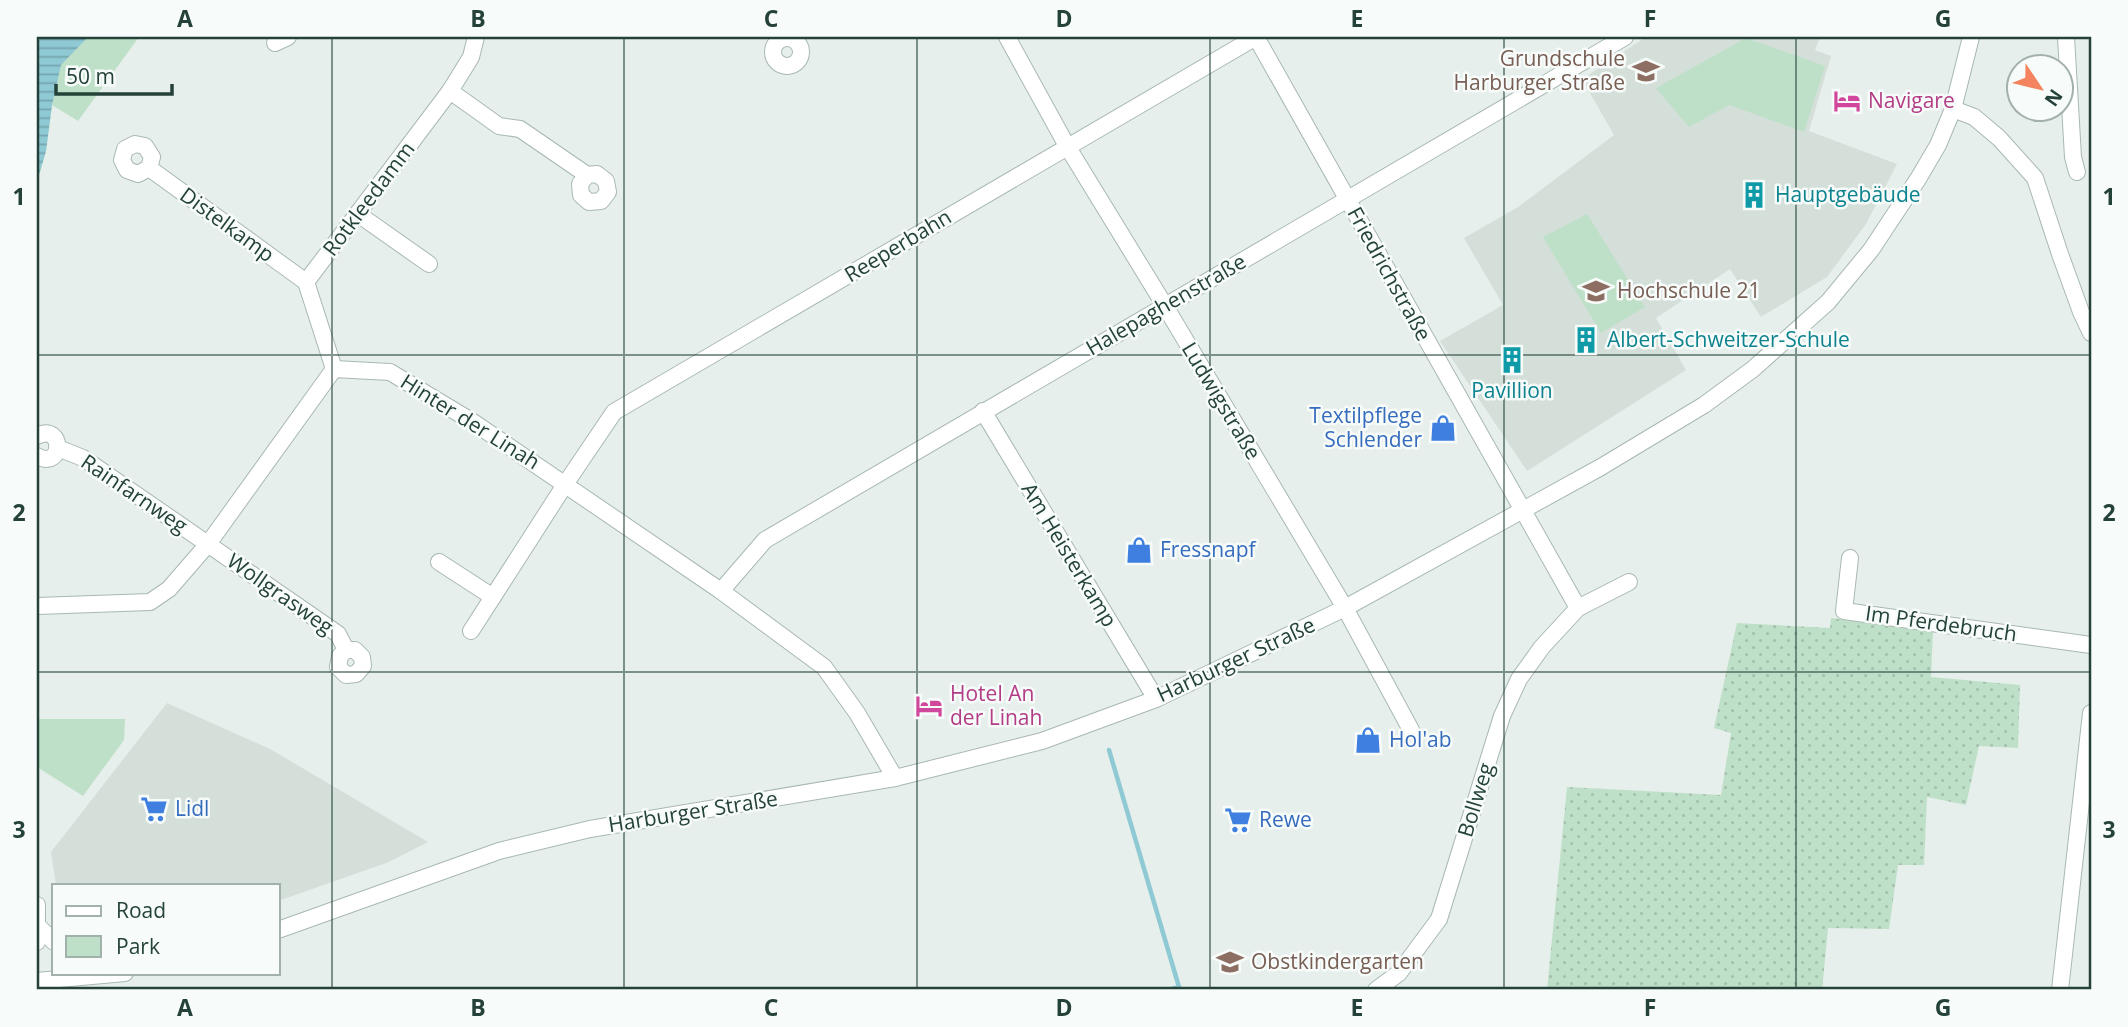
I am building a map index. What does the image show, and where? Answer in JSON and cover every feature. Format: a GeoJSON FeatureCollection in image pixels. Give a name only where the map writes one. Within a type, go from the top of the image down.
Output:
{"type":"FeatureCollection","features":[{"type":"Feature","properties":{"kind":"street","name":"Rotkleedamm"},"geometry":{"type":"LineString","coordinates":[[306,282],[450,92],[471,57],[476,37]]}},
{"type":"Feature","properties":{"kind":"street","name":"Ludwigstraße"},"geometry":{"type":"LineString","coordinates":[[1007,37],[1067,146],[1345,608],[1411,730]]}},
{"type":"Feature","properties":{"kind":"street","name":"Reeperbahn"},"geometry":{"type":"LineString","coordinates":[[471,631],[614,412],[1256,37]]}},
{"type":"Feature","properties":{"kind":"street","name":"Friedrichstraße"},"geometry":{"type":"LineString","coordinates":[[1256,37],[1523,510]]}},
{"type":"Feature","properties":{"kind":"street","name":"Halepaghenstraße"},"geometry":{"type":"LineString","coordinates":[[721,591],[765,540],[1625,37]]}},
{"type":"Feature","properties":{"kind":"street","name":"Harburger Straße"},"geometry":{"type":"LineString","coordinates":[[280,929],[499,851],[590,829],[895,778],[1042,741],[1156,699],[1345,608],[1659,433],[1753,369],[1828,302],[1871,250],[1938,145],[1952,109],[1970,37]]}},
{"type":"Feature","properties":{"kind":"street"},"geometry":{"type":"LineString","coordinates":[[2066,37],[2073,157],[2077,172]]}},
{"type":"Feature","properties":{"kind":"street"},"geometry":{"type":"LineString","coordinates":[[450,92],[499,126],[520,129],[587,175]]}},
{"type":"Feature","properties":{"kind":"street"},"geometry":{"type":"LineString","coordinates":[[1952,109],[1974,117],[1999,138],[2035,178],[2060,254],[2091,333]]}},
{"type":"Feature","properties":{"kind":"street","name":"Distelkamp"},"geometry":{"type":"LineString","coordinates":[[149,168],[306,282]]}},
{"type":"Feature","properties":{"kind":"street"},"geometry":{"type":"LineString","coordinates":[[358,214],[429,264]]}},
{"type":"Feature","properties":{"kind":"street"},"geometry":{"type":"LineString","coordinates":[[37,606],[150,602],[169,589],[208,544],[334,369],[306,282]]}},
{"type":"Feature","properties":{"kind":"street","name":"Hinter der Linah"},"geometry":{"type":"LineString","coordinates":[[334,369],[390,372],[566,483],[721,591],[824,667],[857,713],[895,778]]}},
{"type":"Feature","properties":{"kind":"street","name":"Am Heisterkamp"},"geometry":{"type":"LineString","coordinates":[[983,411],[1156,699]]}},
{"type":"Feature","properties":{"kind":"street","name":"Rainfarnweg"},"geometry":{"type":"LineString","coordinates":[[37,436],[52,435],[58,447],[57,452],[49,458],[37,456]]}},
{"type":"Feature","properties":{"kind":"street","name":"Rainfarnweg"},"geometry":{"type":"LineString","coordinates":[[58,447],[83,458],[208,544]]}},
{"type":"Feature","properties":{"kind":"street"},"geometry":{"type":"LineString","coordinates":[[1523,510],[1578,608]]}},
{"type":"Feature","properties":{"kind":"street","name":"Wollgrasweg"},"geometry":{"type":"LineString","coordinates":[[208,544],[338,634],[346,650]]}},
{"type":"Feature","properties":{"kind":"street","name":"Im Pferdebruch"},"geometry":{"type":"LineString","coordinates":[[1850,558],[1844,611],[2091,645]]}},
{"type":"Feature","properties":{"kind":"street"},"geometry":{"type":"LineString","coordinates":[[439,562],[493,597]]}},
{"type":"Feature","properties":{"kind":"street","name":"Bollweg"},"geometry":{"type":"LineString","coordinates":[[1376,990],[1399,973],[1439,919],[1502,716],[1519,680],[1542,647],[1578,608],[1629,582]]}},
{"type":"Feature","properties":{"kind":"street"},"geometry":{"type":"LineString","coordinates":[[2060,990],[2091,713]]}},
{"type":"Feature","properties":{"kind":"street"},"geometry":{"type":"LineString","coordinates":[[37,905],[37,942]]}},
{"type":"Feature","properties":{"kind":"street"},"geometry":{"type":"LineString","coordinates":[[37,925],[52,940]]}},
{"type":"Feature","properties":{"kind":"street"},"geometry":{"type":"LineString","coordinates":[[37,981],[113,974]]}},
{"type":"Feature","properties":{"kind":"shaded area","name":"Hochschule 21"},"geometry":{"type":"Polygon","coordinates":[[[1646,37],[1820,37],[1815,50],[1831,56],[1809,131],[1897,164],[1866,224],[1827,277],[1761,317],[1730,269],[1656,318],[1686,370],[1527,471],[1440,341],[1503,305],[1464,238],[1518,207],[1614,135],[1582,79],[1646,37]]]}},
{"type":"Feature","properties":{"kind":"shaded area"},"geometry":{"type":"Polygon","coordinates":[[[167,703],[270,749],[428,842],[389,862],[280,900],[280,884],[56,884],[51,852],[167,703]]]}},
{"type":"Feature","properties":{"kind":"green space"},"geometry":{"type":"Polygon","coordinates":[[[37,37],[139,37],[78,121],[52,105],[46,151],[37,182],[37,37]]]}},
{"type":"Feature","properties":{"kind":"green space"},"geometry":{"type":"Polygon","coordinates":[[[1746,38],[1825,66],[1804,132],[1729,105],[1689,127],[1656,88],[1746,38]]]}},
{"type":"Feature","properties":{"kind":"green space"},"geometry":{"type":"Polygon","coordinates":[[[1587,214],[1645,307],[1601,333],[1543,237],[1587,214]]]}},
{"type":"Feature","properties":{"kind":"green space"},"geometry":{"type":"Polygon","coordinates":[[[1831,618],[1933,632],[1931,677],[2020,685],[2018,748],[1979,746],[1966,805],[1927,797],[1924,865],[1898,865],[1889,929],[1828,928],[1822,990],[1547,990],[1567,787],[1721,795],[1731,733],[1714,728],[1737,623],[1830,628],[1831,618]]]}},
{"type":"Feature","properties":{"kind":"green space"},"geometry":{"type":"Polygon","coordinates":[[[37,719],[125,719],[124,740],[83,796],[37,767],[37,719]]]}},
{"type":"Feature","properties":{"kind":"water"},"geometry":{"type":"Polygon","coordinates":[[[41,37],[88,37],[61,65],[46,151],[37,182],[37,44],[41,37]]]}},
{"type":"Feature","properties":{"kind":"waterway"},"geometry":{"type":"LineString","coordinates":[[1109,750],[1179,987],[1169,990]]}},
{"type":"Feature","properties":{"kind":"place","name":"Grundschule Harburger Straße"},"geometry":{"type":"Point","coordinates":[1646,71]}},
{"type":"Feature","properties":{"kind":"place","name":"Navigare"},"geometry":{"type":"Point","coordinates":[1847,101]}},
{"type":"Feature","properties":{"kind":"place","name":"Hauptgebäude"},"geometry":{"type":"Point","coordinates":[1754,195]}},
{"type":"Feature","properties":{"kind":"place","name":"Hochschule 21"},"geometry":{"type":"Point","coordinates":[1596,291]}},
{"type":"Feature","properties":{"kind":"place","name":"Albert-Schweitzer-Schule"},"geometry":{"type":"Point","coordinates":[1586,340]}},
{"type":"Feature","properties":{"kind":"place","name":"Pavillion"},"geometry":{"type":"Point","coordinates":[1512,360]}},
{"type":"Feature","properties":{"kind":"place","name":"Textilpflege Schlender"},"geometry":{"type":"Point","coordinates":[1443,428]}},
{"type":"Feature","properties":{"kind":"place","name":"Fressnapf"},"geometry":{"type":"Point","coordinates":[1139,550]}},
{"type":"Feature","properties":{"kind":"place","name":"Hotel An der Linah"},"geometry":{"type":"Point","coordinates":[929,706]}},
{"type":"Feature","properties":{"kind":"place","name":"Hol'ab"},"geometry":{"type":"Point","coordinates":[1368,740]}},
{"type":"Feature","properties":{"kind":"place","name":"Lidl"},"geometry":{"type":"Point","coordinates":[154,809]}},
{"type":"Feature","properties":{"kind":"place","name":"Rewe"},"geometry":{"type":"Point","coordinates":[1238,820]}},
{"type":"Feature","properties":{"kind":"place","name":"Obstkindergarten"},"geometry":{"type":"Point","coordinates":[1230,962]}}]}
